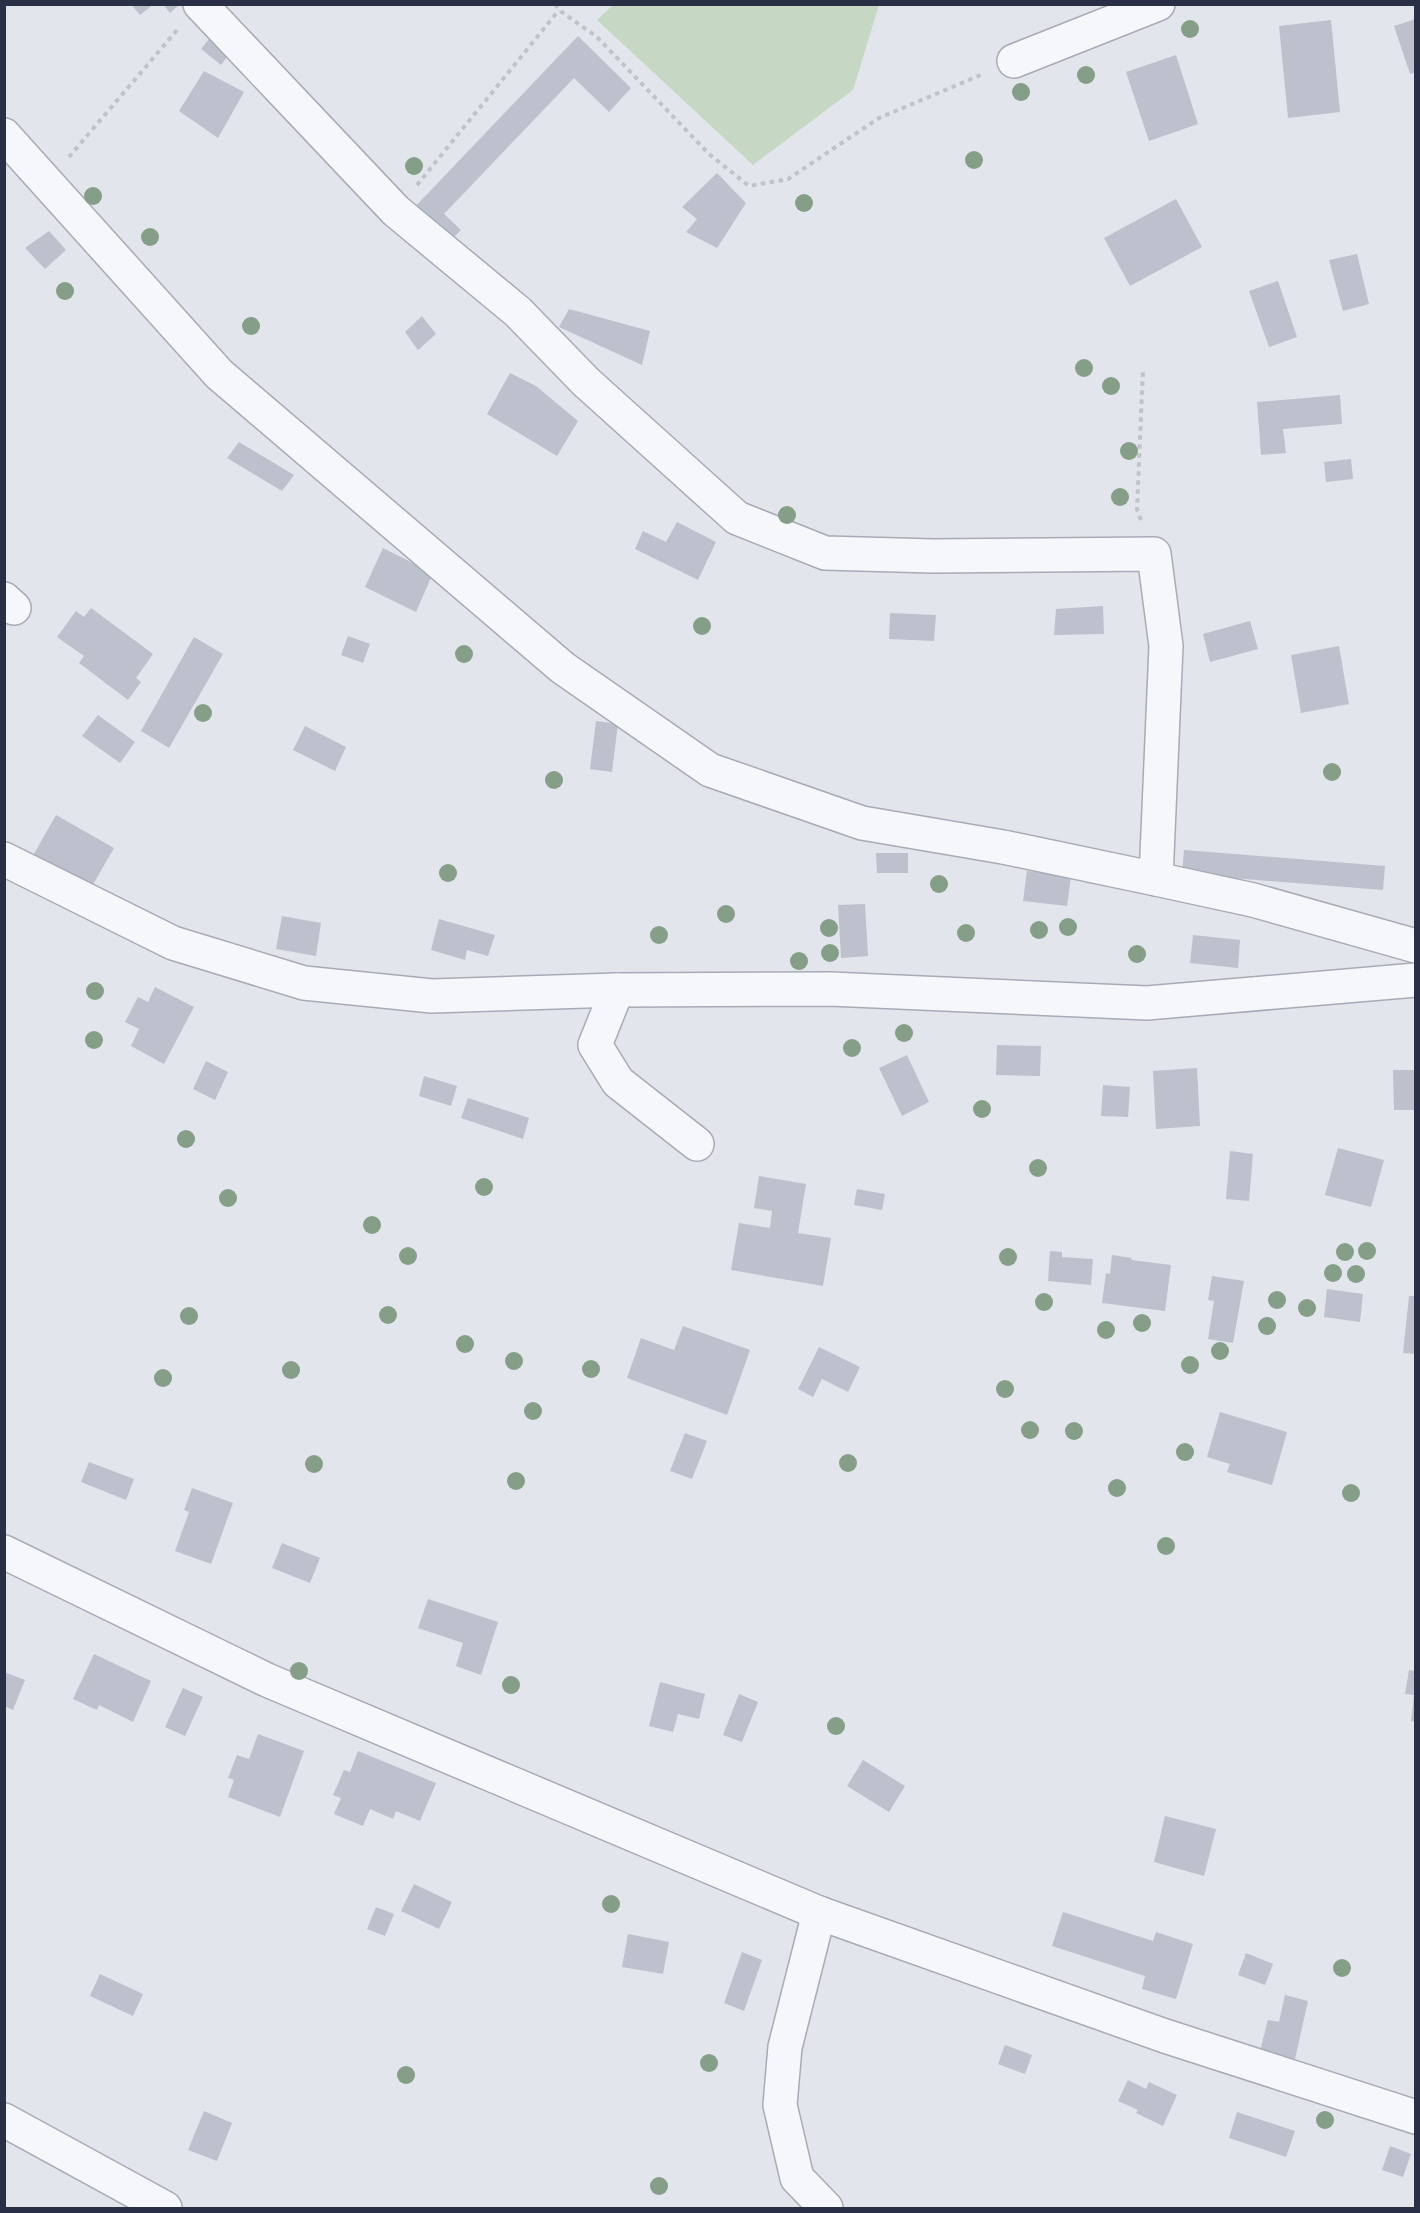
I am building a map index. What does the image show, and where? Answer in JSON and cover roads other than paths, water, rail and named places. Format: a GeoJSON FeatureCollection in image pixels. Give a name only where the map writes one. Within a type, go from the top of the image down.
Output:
{"type":"FeatureCollection","features":[{"type":"Feature","properties":{"kind":"street"},"geometry":{"type":"LineString","coordinates":[[1014,61],[1158,4]]}},
{"type":"Feature","properties":{"kind":"street"},"geometry":{"type":"LineString","coordinates":[[192,13],[396,211],[518,312],[586,382],[737,518],[825,553],[933,556],[1154,554],[1166,645],[1156,879]]}},
{"type":"Feature","properties":{"kind":"street"},"geometry":{"type":"LineString","coordinates":[[4,135],[219,374],[563,668],[710,770],[862,823],[1003,847],[1253,900],[1416,946]]}},
{"type":"Feature","properties":{"kind":"street"},"geometry":{"type":"LineString","coordinates":[[4,859],[173,943],[304,983],[432,996],[617,990],[830,989],[1147,1002],[1416,980]]}},
{"type":"Feature","properties":{"kind":"street"},"geometry":{"type":"LineString","coordinates":[[617,990],[595,1045],[618,1082],[697,1144]]}},
{"type":"Feature","properties":{"kind":"street"},"geometry":{"type":"LineString","coordinates":[[4,1552],[267,1680],[819,1913],[1165,2036],[1416,2117]]}},
{"type":"Feature","properties":{"kind":"street"},"geometry":{"type":"LineString","coordinates":[[819,1913],[785,2047],[780,2105],[797,2178],[826,2208]]}},
{"type":"Feature","properties":{"kind":"street"},"geometry":{"type":"LineString","coordinates":[[4,2120],[165,2208]]}}]}
